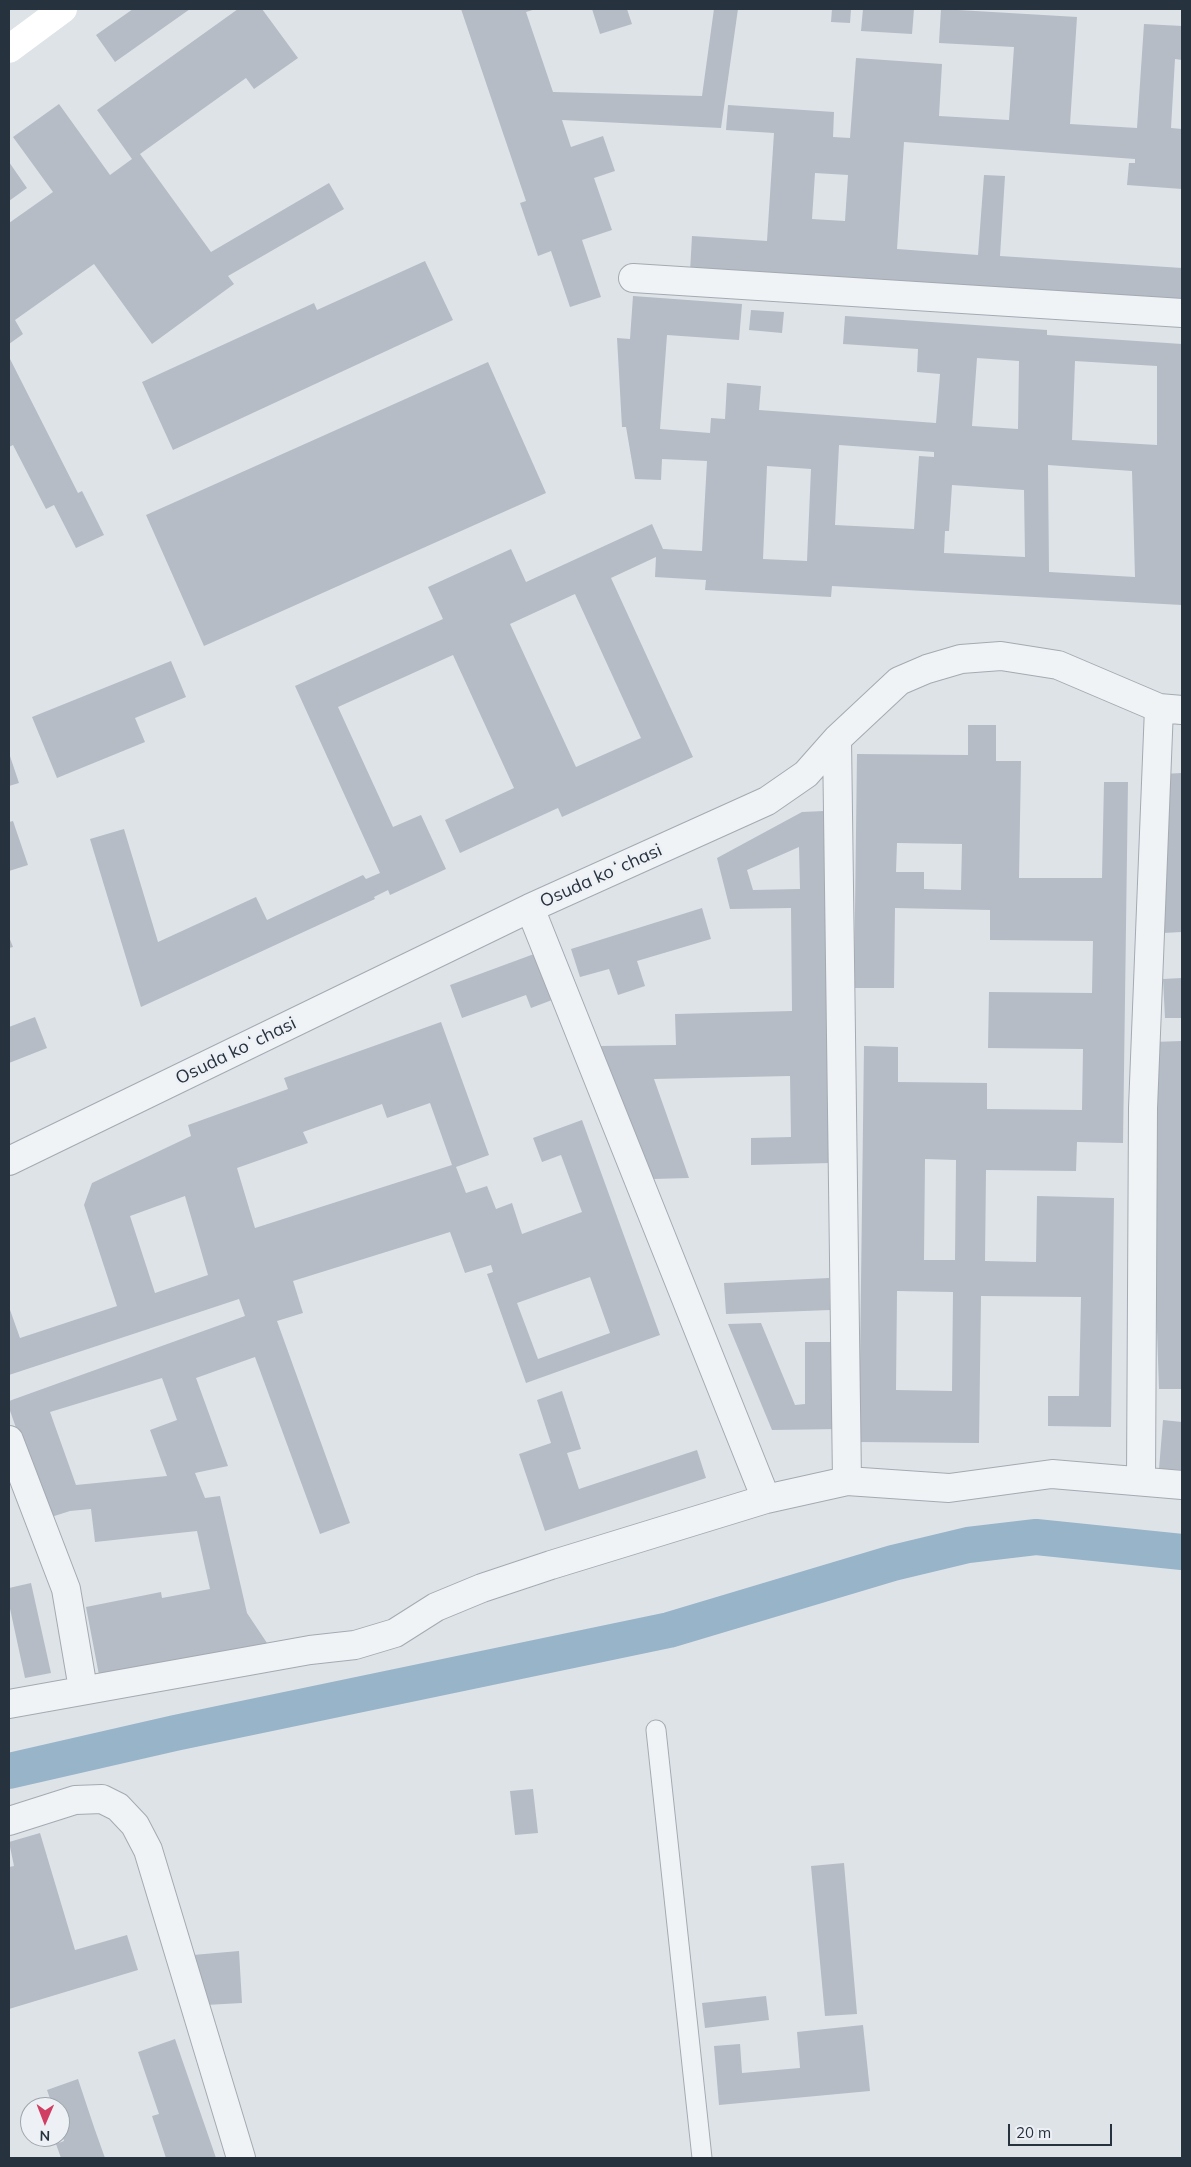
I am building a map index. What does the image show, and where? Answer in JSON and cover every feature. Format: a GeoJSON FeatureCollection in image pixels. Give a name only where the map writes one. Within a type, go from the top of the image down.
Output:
{"type":"FeatureCollection","features":[{"type":"Feature","properties":{"kind":"main road"},"geometry":{"type":"LineString","coordinates":[[9,49],[63,9]]}},
{"type":"Feature","properties":{"kind":"street"},"geometry":{"type":"LineString","coordinates":[[633,278],[1182,313]]}},
{"type":"Feature","properties":{"kind":"street","name":"Osuda koʻchasi"},"geometry":{"type":"LineString","coordinates":[[9,1161],[530,908],[767,801],[806,774],[837,739],[899,681],[927,669],[961,659],[1001,656],[1058,664],[1171,709]]}},
{"type":"Feature","properties":{"kind":"street"},"geometry":{"type":"LineString","coordinates":[[1142,1480],[1143,1108],[1171,709]]}},
{"type":"Feature","properties":{"kind":"street"},"geometry":{"type":"LineString","coordinates":[[837,739],[847,1481]]}},
{"type":"Feature","properties":{"kind":"street"},"geometry":{"type":"LineString","coordinates":[[530,908],[766,1499]]}},
{"type":"Feature","properties":{"kind":"street"},"geometry":{"type":"LineString","coordinates":[[9,1440],[66,1589],[82,1689]]}},
{"type":"Feature","properties":{"kind":"street"},"geometry":{"type":"LineString","coordinates":[[9,1704],[82,1689],[310,1650],[355,1645],[396,1633],[436,1607],[482,1588],[766,1499],[847,1481],[949,1488],[1052,1474],[1142,1480],[1182,1485]]}},
{"type":"Feature","properties":{"kind":"street"},"geometry":{"type":"LineString","coordinates":[[9,1822],[74,1800],[102,1799],[118,1807],[135,1825],[148,1850],[241,2158]]}},
{"type":"Feature","properties":{"kind":"lane"},"geometry":{"type":"LineString","coordinates":[[656,1730],[702,2158]]}},
{"type":"Feature","properties":{"kind":"building"},"geometry":{"type":"Polygon","coordinates":[[[133,9],[190,9],[115,62],[96,35],[133,9]]]}},
{"type":"Feature","properties":{"kind":"building"},"geometry":{"type":"Polygon","coordinates":[[[238,9],[262,9],[298,58],[254,89],[246,78],[140,154],[211,252],[329,183],[344,209],[228,276],[234,284],[152,344],[94,264],[15,320],[23,334],[9,344],[9,223],[53,192],[13,137],[59,104],[110,175],[132,159],[97,110],[238,9]]]}},
{"type":"Feature","properties":{"kind":"building"},"geometry":{"type":"Polygon","coordinates":[[[461,9],[536,9],[526,12],[553,92],[702,96],[714,9],[738,9],[721,128],[562,120],[571,147],[603,136],[615,171],[594,178],[612,230],[582,240],[601,297],[570,307],[551,251],[538,256],[520,203],[526,201],[461,9]]]}},
{"type":"Feature","properties":{"kind":"building"},"geometry":{"type":"Polygon","coordinates":[[[592,9],[627,9],[632,24],[600,34],[592,9]]]}},
{"type":"Feature","properties":{"kind":"building"},"geometry":{"type":"Polygon","coordinates":[[[832,9],[851,9],[850,23],[831,22],[832,9]]]}},
{"type":"Feature","properties":{"kind":"building"},"geometry":{"type":"Polygon","coordinates":[[[863,9],[914,9],[912,34],[861,31],[863,9]]]}},
{"type":"Feature","properties":{"kind":"building"},"geometry":{"type":"Polygon","coordinates":[[[941,9],[1077,17],[1070,124],[1137,128],[1144,24],[1182,26],[1182,60],[1175,59],[1171,128],[1182,129],[1182,189],[1127,185],[1129,163],[1135,163],[1135,159],[904,142],[897,249],[978,255],[984,175],[1005,176],[1000,256],[1182,268],[1182,303],[690,272],[692,236],[767,241],[774,133],[726,130],[728,105],[834,112],[833,137],[850,138],[856,58],[942,64],[939,116],[1009,120],[1014,47],[939,43],[941,9]],[[815,173],[812,219],[845,221],[848,175],[815,173]]]}},
{"type":"Feature","properties":{"kind":"building"},"geometry":{"type":"Polygon","coordinates":[[[9,162],[27,188],[9,201],[9,162]]]}},
{"type":"Feature","properties":{"kind":"building"},"geometry":{"type":"Polygon","coordinates":[[[425,261],[453,320],[173,450],[142,382],[314,303],[317,310],[425,261]]]}},
{"type":"Feature","properties":{"kind":"building"},"geometry":{"type":"Polygon","coordinates":[[[633,296],[742,304],[739,340],[667,335],[660,429],[710,433],[711,418],[725,419],[727,383],[761,386],[759,410],[936,423],[940,374],[917,372],[918,349],[843,344],[845,316],[1047,330],[1047,335],[1182,344],[1182,605],[832,586],[831,597],[705,590],[706,580],[655,577],[656,557],[611,578],[693,757],[562,817],[558,808],[460,853],[445,820],[514,788],[453,655],[338,707],[393,827],[421,815],[446,869],[390,895],[388,890],[374,897],[375,899],[141,1007],[90,839],[124,829],[158,942],[256,897],[267,920],[363,875],[366,879],[380,873],[295,686],[443,619],[428,587],[511,549],[526,582],[652,524],[663,549],[702,551],[707,461],[662,459],[661,480],[635,479],[626,427],[622,427],[617,338],[630,339],[633,296]],[[977,358],[972,426],[1018,429],[1019,361],[977,358]],[[1075,361],[1072,440],[1157,445],[1157,366],[1075,361]],[[839,445],[835,525],[914,529],[919,456],[934,457],[934,452],[839,445]],[[1048,465],[1049,572],[1135,577],[1132,471],[1048,465]],[[767,466],[763,559],[807,561],[811,469],[767,466]],[[952,485],[949,531],[945,531],[944,553],[1025,557],[1024,490],[952,485]],[[575,594],[510,624],[576,767],[641,738],[575,594]]]}},
{"type":"Feature","properties":{"kind":"building"},"geometry":{"type":"Polygon","coordinates":[[[751,310],[784,312],[782,333],[749,330],[751,310]]]}},
{"type":"Feature","properties":{"kind":"building"},"geometry":{"type":"Polygon","coordinates":[[[9,357],[78,493],[82,491],[104,535],[76,548],[54,505],[46,509],[13,445],[9,447],[9,357]]]}},
{"type":"Feature","properties":{"kind":"building"},"geometry":{"type":"Polygon","coordinates":[[[488,362],[546,493],[204,646],[146,515],[488,362]]]}},
{"type":"Feature","properties":{"kind":"building"},"geometry":{"type":"Polygon","coordinates":[[[171,661],[186,697],[135,718],[145,742],[57,778],[32,717],[171,661]]]}},
{"type":"Feature","properties":{"kind":"building"},"geometry":{"type":"Polygon","coordinates":[[[968,725],[996,725],[996,761],[1021,761],[1019,878],[1102,878],[1104,782],[1128,782],[1123,1143],[1077,1142],[1076,1171],[986,1170],[985,1261],[1036,1262],[1037,1196],[1114,1198],[1111,1427],[1048,1426],[1048,1396],[1079,1396],[1081,1297],[981,1296],[979,1443],[859,1442],[864,1046],[898,1047],[898,1082],[987,1083],[987,1109],[1082,1110],[1083,1049],[988,1048],[989,992],[1092,993],[1093,941],[990,940],[990,910],[895,908],[894,988],[854,988],[857,754],[968,755],[968,725]],[[897,843],[896,872],[924,872],[924,889],[961,890],[962,844],[897,843]],[[925,1159],[924,1260],[955,1260],[956,1160],[925,1159]],[[897,1291],[896,1390],[952,1391],[953,1292],[897,1291]]]}},
{"type":"Feature","properties":{"kind":"building"},"geometry":{"type":"Polygon","coordinates":[[[9,753],[19,783],[9,786],[9,753]]]}},
{"type":"Feature","properties":{"kind":"building"},"geometry":{"type":"Polygon","coordinates":[[[1182,773],[1182,932],[1163,933],[1163,774],[1182,773]]]}},
{"type":"Feature","properties":{"kind":"building"},"geometry":{"type":"Polygon","coordinates":[[[824,811],[830,1163],[751,1165],[751,1138],[791,1137],[790,1076],[654,1079],[689,1178],[653,1179],[598,1046],[676,1045],[675,1014],[792,1011],[791,908],[730,909],[717,858],[802,812],[824,811]],[[799,847],[747,870],[753,890],[800,889],[799,847]]]}},
{"type":"Feature","properties":{"kind":"building"},"geometry":{"type":"Polygon","coordinates":[[[13,821],[28,865],[9,871],[9,822],[13,821]]]}},
{"type":"Feature","properties":{"kind":"building"},"geometry":{"type":"Polygon","coordinates":[[[702,908],[711,939],[637,961],[645,986],[618,995],[609,969],[580,977],[571,949],[702,908]]]}},
{"type":"Feature","properties":{"kind":"building"},"geometry":{"type":"Polygon","coordinates":[[[9,937],[13,947],[9,948],[9,937]]]}},
{"type":"Feature","properties":{"kind":"building"},"geometry":{"type":"Polygon","coordinates":[[[534,954],[552,1000],[531,1008],[526,995],[462,1018],[450,985],[534,954]]]}},
{"type":"Feature","properties":{"kind":"building"},"geometry":{"type":"Polygon","coordinates":[[[1182,978],[1182,1018],[1165,1018],[1163,979],[1182,978]]]}},
{"type":"Feature","properties":{"kind":"building"},"geometry":{"type":"Polygon","coordinates":[[[35,1017],[47,1048],[9,1063],[9,1027],[35,1017]]]}},
{"type":"Feature","properties":{"kind":"building"},"geometry":{"type":"Polygon","coordinates":[[[441,1022],[489,1155],[456,1167],[466,1193],[487,1186],[496,1209],[512,1203],[522,1234],[582,1212],[561,1155],[542,1162],[533,1138],[582,1120],[660,1335],[526,1383],[487,1274],[493,1272],[491,1265],[465,1273],[450,1232],[293,1281],[303,1313],[277,1321],[350,1523],[320,1534],[255,1357],[196,1378],[228,1466],[195,1473],[205,1498],[220,1496],[247,1613],[267,1643],[99,1675],[86,1607],[161,1592],[162,1598],[210,1589],[197,1531],[95,1542],[91,1509],[70,1511],[48,1518],[9,1408],[9,1401],[245,1316],[239,1299],[9,1375],[9,1307],[20,1338],[117,1306],[84,1205],[92,1183],[191,1136],[188,1125],[288,1089],[284,1078],[441,1022]],[[430,1103],[387,1118],[382,1104],[303,1132],[308,1143],[237,1168],[255,1228],[452,1165],[430,1103]],[[185,1196],[130,1216],[155,1293],[208,1275],[185,1196]],[[590,1277],[517,1303],[538,1359],[610,1333],[590,1277]],[[162,1378],[50,1412],[76,1485],[167,1476],[150,1430],[177,1420],[162,1378]]]}},
{"type":"Feature","properties":{"kind":"building"},"geometry":{"type":"Polygon","coordinates":[[[1182,1041],[1182,1389],[1159,1389],[1151,1154],[1153,1042],[1182,1041]]]}},
{"type":"Feature","properties":{"kind":"building"},"geometry":{"type":"Polygon","coordinates":[[[829,1278],[830,1310],[726,1314],[724,1283],[829,1278]]]}},
{"type":"Feature","properties":{"kind":"building"},"geometry":{"type":"Polygon","coordinates":[[[761,1323],[795,1405],[805,1404],[805,1342],[838,1342],[839,1429],[772,1430],[728,1324],[761,1323]]]}},
{"type":"Feature","properties":{"kind":"building"},"geometry":{"type":"Polygon","coordinates":[[[562,1391],[581,1449],[567,1453],[579,1489],[697,1450],[706,1478],[545,1531],[519,1454],[551,1443],[537,1400],[562,1391]]]}},
{"type":"Feature","properties":{"kind":"building"},"geometry":{"type":"Polygon","coordinates":[[[1163,1420],[1182,1422],[1182,1470],[1159,1469],[1163,1420]]]}},
{"type":"Feature","properties":{"kind":"building"},"geometry":{"type":"Polygon","coordinates":[[[31,1583],[51,1673],[25,1678],[9,1604],[9,1588],[31,1583]]]}},
{"type":"Feature","properties":{"kind":"building"},"geometry":{"type":"Polygon","coordinates":[[[533,1789],[538,1833],[515,1835],[510,1791],[533,1789]]]}},
{"type":"Feature","properties":{"kind":"building"},"geometry":{"type":"Polygon","coordinates":[[[40,1833],[75,1950],[127,1935],[138,1970],[9,2009],[9,1867],[14,1866],[9,1842],[40,1833]]]}},
{"type":"Feature","properties":{"kind":"building"},"geometry":{"type":"Polygon","coordinates":[[[844,1863],[857,2014],[825,2016],[811,1866],[844,1863]]]}},
{"type":"Feature","properties":{"kind":"building"},"geometry":{"type":"Polygon","coordinates":[[[239,1951],[242,2003],[206,2005],[193,1955],[239,1951]]]}},
{"type":"Feature","properties":{"kind":"building"},"geometry":{"type":"Polygon","coordinates":[[[766,1996],[769,2020],[705,2028],[702,2003],[766,1996]]]}},
{"type":"Feature","properties":{"kind":"building"},"geometry":{"type":"Polygon","coordinates":[[[863,2025],[870,2091],[719,2105],[714,2046],[740,2044],[742,2073],[800,2068],[797,2032],[863,2025]]]}},
{"type":"Feature","properties":{"kind":"building"},"geometry":{"type":"Polygon","coordinates":[[[175,2039],[216,2158],[166,2158],[152,2116],[159,2114],[138,2052],[175,2039]]]}},
{"type":"Feature","properties":{"kind":"building"},"geometry":{"type":"Polygon","coordinates":[[[78,2079],[105,2158],[61,2158],[57,2147],[70,2147],[70,2097],[49,2097],[47,2090],[78,2079]]]}},
{"type":"Feature","properties":{"kind":"waterway"},"geometry":{"type":"LineString","coordinates":[[9,1771],[175,1733],[669,1630],[893,1563],[968,1545],[1036,1537],[1182,1552]]}}]}
